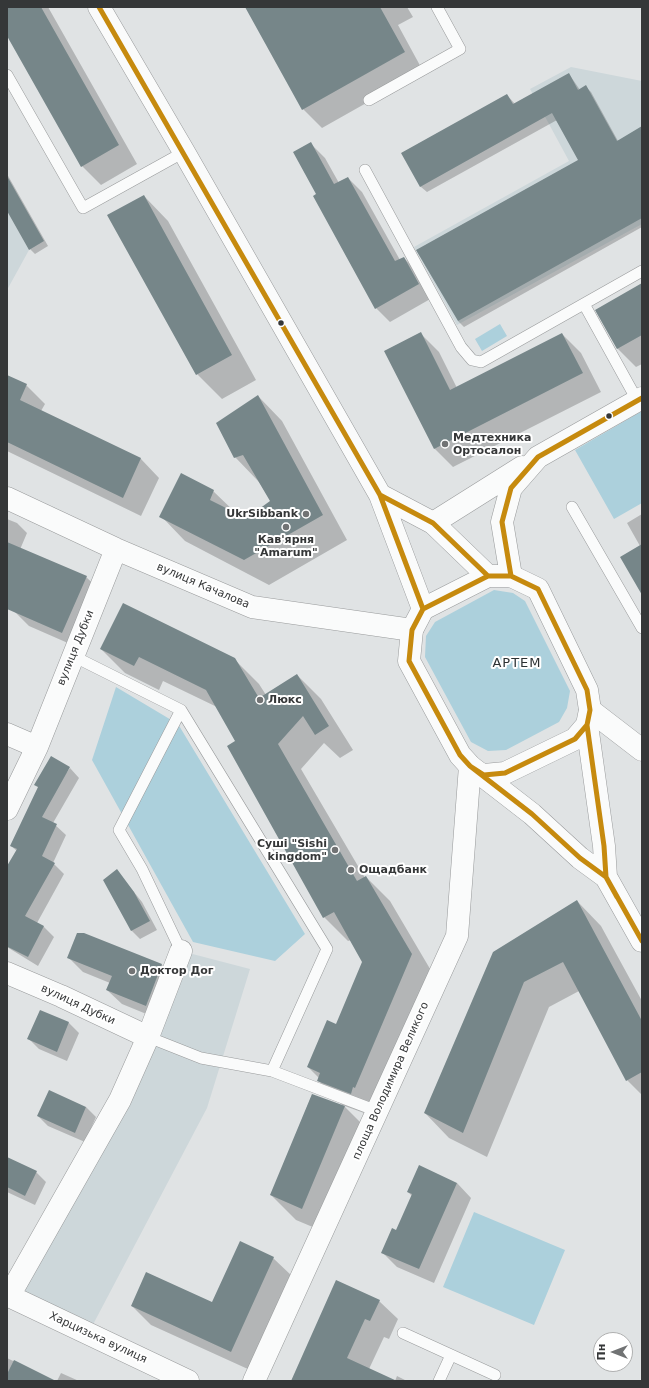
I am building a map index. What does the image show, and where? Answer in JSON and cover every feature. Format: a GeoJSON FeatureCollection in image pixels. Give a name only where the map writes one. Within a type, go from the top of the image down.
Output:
{"type":"FeatureCollection","features":[{"type":"Feature","properties":{"kind":"street"},"geometry":{"type":"LineString","coordinates":[[99,7],[184,152],[380,495],[423,609]]}},
{"type":"Feature","properties":{"kind":"street"},"geometry":{"type":"LineString","coordinates":[[433,523],[538,457],[640,399]]}},
{"type":"Feature","properties":{"kind":"street"},"geometry":{"type":"LineString","coordinates":[[511,576],[502,522],[511,488],[538,457]]}},
{"type":"Feature","properties":{"kind":"street"},"geometry":{"type":"LineString","coordinates":[[380,495],[433,523],[488,576]]}},
{"type":"Feature","properties":{"kind":"street","name":"вулиця Качалова"},"geometry":{"type":"LineString","coordinates":[[7,498],[116,549],[252,607],[412,630]]}},
{"type":"Feature","properties":{"kind":"street","name":"вулиця Дубки"},"geometry":{"type":"LineString","coordinates":[[7,809],[37,747],[116,549]]}},
{"type":"Feature","properties":{"kind":"street"},"geometry":{"type":"LineString","coordinates":[[606,877],[604,846],[588,718],[587,690],[538,589],[511,576],[488,576],[423,609],[412,630],[409,660],[460,755],[477,771],[532,814],[580,858],[606,877],[642,941]]}},
{"type":"Feature","properties":{"kind":"street"},"geometry":{"type":"LineString","coordinates":[[588,718],[642,750]]}},
{"type":"Feature","properties":{"kind":"street"},"geometry":{"type":"LineString","coordinates":[[477,771],[505,774],[575,739],[588,718]]}},
{"type":"Feature","properties":{"kind":"street"},"geometry":{"type":"LineString","coordinates":[[7,734],[37,747]]}},
{"type":"Feature","properties":{"kind":"street","name":"площа Володимира Великого"},"geometry":{"type":"LineString","coordinates":[[254,1381],[457,936],[477,771]]}},
{"type":"Feature","properties":{"kind":"street"},"geometry":{"type":"LineString","coordinates":[[8,1295],[120,1100],[148,1037],[181,951]]}},
{"type":"Feature","properties":{"kind":"street","name":"вулиця Дубки"},"geometry":{"type":"LineString","coordinates":[[7,973],[61,996],[148,1037]]}},
{"type":"Feature","properties":{"kind":"street","name":"Харцизька вулиця"},"geometry":{"type":"LineString","coordinates":[[8,1295],[188,1381]]}},
{"type":"Feature","properties":{"kind":"lane"},"geometry":{"type":"LineString","coordinates":[[369,100],[460,49],[437,7]]}},
{"type":"Feature","properties":{"kind":"lane"},"geometry":{"type":"LineString","coordinates":[[7,75],[83,208],[184,152]]}},
{"type":"Feature","properties":{"kind":"lane"},"geometry":{"type":"LineString","coordinates":[[365,170],[461,347],[472,360],[481,362],[642,271]]}},
{"type":"Feature","properties":{"kind":"lane"},"geometry":{"type":"LineString","coordinates":[[584,304],[640,399]]}},
{"type":"Feature","properties":{"kind":"lane"},"geometry":{"type":"LineString","coordinates":[[572,507],[642,628]]}},
{"type":"Feature","properties":{"kind":"lane"},"geometry":{"type":"LineString","coordinates":[[73,656],[181,710],[327,949],[272,1071]]}},
{"type":"Feature","properties":{"kind":"lane"},"geometry":{"type":"LineString","coordinates":[[181,710],[119,830],[142,869],[181,951]]}},
{"type":"Feature","properties":{"kind":"lane"},"geometry":{"type":"LineString","coordinates":[[148,1037],[201,1058],[272,1071],[377,1112]]}},
{"type":"Feature","properties":{"kind":"lane"},"geometry":{"type":"LineString","coordinates":[[403,1333],[495,1375]]}},
{"type":"Feature","properties":{"kind":"lane"},"geometry":{"type":"LineString","coordinates":[[439,1381],[451,1355]]}},
{"type":"Feature","properties":{"kind":"shaded area"},"geometry":{"type":"Polygon","coordinates":[[[571,67],[642,81],[642,224],[457,325],[414,247],[569,161],[530,89],[571,67]]]}},
{"type":"Feature","properties":{"kind":"shaded area"},"geometry":{"type":"Polygon","coordinates":[[[7,211],[29,250],[7,290],[7,211]]]}},
{"type":"Feature","properties":{"kind":"shaded area"},"geometry":{"type":"Polygon","coordinates":[[[500,324],[507,336],[482,351],[475,339],[500,324]]]}},
{"type":"Feature","properties":{"kind":"shaded area"},"geometry":{"type":"Polygon","coordinates":[[[642,411],[642,503],[614,519],[575,450],[642,411]]]}},
{"type":"Feature","properties":{"kind":"shaded area"},"geometry":{"type":"Polygon","coordinates":[[[494,590],[513,593],[525,601],[570,691],[567,708],[559,722],[506,750],[488,751],[471,742],[425,657],[426,636],[435,622],[494,590]]]}},
{"type":"Feature","properties":{"kind":"shaded area"},"geometry":{"type":"Polygon","coordinates":[[[116,687],[178,724],[305,934],[275,961],[193,942],[92,760],[116,687]]]}},
{"type":"Feature","properties":{"kind":"shaded area"},"geometry":{"type":"Polygon","coordinates":[[[181,951],[250,969],[207,1108],[88,1334],[9,1296],[120,1100],[181,951]]]}},
{"type":"Feature","properties":{"kind":"shaded area"},"geometry":{"type":"Polygon","coordinates":[[[474,1212],[565,1250],[534,1325],[443,1287],[474,1212]]]}},
{"type":"Feature","properties":{"kind":"building"},"geometry":{"type":"Polygon","coordinates":[[[7,7],[41,7],[119,145],[81,167],[7,36],[7,7]]]}},
{"type":"Feature","properties":{"kind":"building"},"geometry":{"type":"Polygon","coordinates":[[[245,7],[380,7],[405,52],[302,110],[245,7]]]}},
{"type":"Feature","properties":{"kind":"building"},"geometry":{"type":"Polygon","coordinates":[[[569,73],[578,90],[586,85],[617,141],[642,126],[642,218],[458,321],[416,250],[578,160],[552,113],[420,187],[401,153],[507,94],[513,104],[569,73]]]}},
{"type":"Feature","properties":{"kind":"building"},"geometry":{"type":"Polygon","coordinates":[[[311,142],[334,184],[348,177],[395,261],[404,257],[419,284],[375,309],[313,196],[316,194],[293,152],[311,142]]]}},
{"type":"Feature","properties":{"kind":"building"},"geometry":{"type":"Polygon","coordinates":[[[7,176],[44,241],[29,250],[7,211],[7,176]]]}},
{"type":"Feature","properties":{"kind":"building"},"geometry":{"type":"Polygon","coordinates":[[[144,195],[232,355],[196,375],[107,215],[144,195]]]}},
{"type":"Feature","properties":{"kind":"building"},"geometry":{"type":"Polygon","coordinates":[[[642,283],[642,335],[617,349],[595,310],[642,283]]]}},
{"type":"Feature","properties":{"kind":"building"},"geometry":{"type":"Polygon","coordinates":[[[421,332],[450,390],[562,333],[583,373],[434,449],[384,351],[421,332]]]}},
{"type":"Feature","properties":{"kind":"building"},"geometry":{"type":"Polygon","coordinates":[[[7,375],[27,384],[20,400],[141,458],[123,498],[7,442],[7,375]]]}},
{"type":"Feature","properties":{"kind":"building"},"geometry":{"type":"Polygon","coordinates":[[[258,395],[323,515],[244,560],[159,517],[181,473],[214,490],[210,500],[246,518],[254,512],[263,517],[259,509],[270,501],[243,455],[234,458],[216,423],[258,395]]]}},
{"type":"Feature","properties":{"kind":"building"},"geometry":{"type":"Polygon","coordinates":[[[7,542],[87,576],[62,633],[7,609],[7,542]]]}},
{"type":"Feature","properties":{"kind":"building"},"geometry":{"type":"Polygon","coordinates":[[[642,544],[642,595],[620,557],[642,544]]]}},
{"type":"Feature","properties":{"kind":"building"},"geometry":{"type":"Polygon","coordinates":[[[123,603],[235,658],[259,698],[297,674],[329,726],[315,735],[303,716],[278,744],[357,881],[366,876],[412,954],[355,1088],[353,1087],[351,1094],[317,1081],[320,1073],[307,1067],[327,1020],[336,1024],[362,962],[334,912],[323,918],[227,746],[235,741],[206,690],[139,657],[134,666],[100,649],[123,603]]]}},
{"type":"Feature","properties":{"kind":"building"},"geometry":{"type":"Polygon","coordinates":[[[51,756],[70,767],[42,817],[57,824],[42,856],[55,863],[25,916],[44,926],[28,957],[8,947],[7,949],[7,866],[17,849],[10,846],[38,787],[34,785],[51,756]]]}},
{"type":"Feature","properties":{"kind":"building"},"geometry":{"type":"Polygon","coordinates":[[[117,869],[134,892],[150,921],[131,931],[103,880],[117,869]]]}},
{"type":"Feature","properties":{"kind":"building"},"geometry":{"type":"Polygon","coordinates":[[[577,900],[642,1021],[642,1072],[626,1081],[563,962],[524,982],[463,1133],[424,1113],[493,952],[577,900]]]}},
{"type":"Feature","properties":{"kind":"building","name":"Доктор Дог"},"geometry":{"type":"Polygon","coordinates":[[[77,933],[84,933],[162,964],[146,1006],[106,990],[112,976],[67,958],[77,933]]]}},
{"type":"Feature","properties":{"kind":"building"},"geometry":{"type":"Polygon","coordinates":[[[40,1010],[69,1022],[57,1052],[27,1039],[40,1010]]]}},
{"type":"Feature","properties":{"kind":"building"},"geometry":{"type":"Polygon","coordinates":[[[49,1090],[86,1107],[75,1133],[37,1116],[49,1090]]]}},
{"type":"Feature","properties":{"kind":"building"},"geometry":{"type":"Polygon","coordinates":[[[312,1094],[345,1106],[302,1209],[270,1195],[312,1094]]]}},
{"type":"Feature","properties":{"kind":"building"},"geometry":{"type":"Polygon","coordinates":[[[7,1157],[37,1171],[25,1196],[7,1187],[7,1157]]]}},
{"type":"Feature","properties":{"kind":"building"},"geometry":{"type":"Polygon","coordinates":[[[419,1165],[457,1183],[419,1269],[381,1253],[392,1228],[396,1230],[412,1194],[407,1192],[419,1165]]]}},
{"type":"Feature","properties":{"kind":"building"},"geometry":{"type":"Polygon","coordinates":[[[240,1241],[274,1257],[231,1352],[131,1306],[146,1272],[212,1302],[240,1241]]]}},
{"type":"Feature","properties":{"kind":"building"},"geometry":{"type":"Polygon","coordinates":[[[336,1280],[380,1300],[370,1321],[365,1319],[347,1358],[397,1381],[291,1381],[336,1280]]]}},
{"type":"Feature","properties":{"kind":"building"},"geometry":{"type":"Polygon","coordinates":[[[14,1360],[56,1381],[7,1381],[7,1374],[14,1360]]]}},
{"type":"Feature","properties":{"kind":"transit line"},"geometry":{"type":"LineString","coordinates":[[99,7],[380,495],[423,609]]}},
{"type":"Feature","properties":{"kind":"transit line"},"geometry":{"type":"LineString","coordinates":[[511,576],[502,522],[511,488],[538,457],[642,398]]}},
{"type":"Feature","properties":{"kind":"transit line"},"geometry":{"type":"LineString","coordinates":[[380,495],[433,523],[488,576]]}},
{"type":"Feature","properties":{"kind":"transit line"},"geometry":{"type":"LineString","coordinates":[[488,576],[511,576],[538,589],[587,690],[590,710],[587,725],[575,739],[505,773],[484,775],[470,766],[460,755],[409,661],[412,630],[423,609],[488,576]]}},
{"type":"Feature","properties":{"kind":"transit line"},"geometry":{"type":"LineString","coordinates":[[587,725],[604,846],[606,877],[617,897]]}},
{"type":"Feature","properties":{"kind":"transit line"},"geometry":{"type":"LineString","coordinates":[[470,766],[532,814],[580,858],[606,877],[642,941]]}},
{"type":"Feature","properties":{"kind":"place","name":"Медтехника Ортосалон"},"geometry":{"type":"Point","coordinates":[445,444]}},
{"type":"Feature","properties":{"kind":"place","name":"UkrSibbank"},"geometry":{"type":"Point","coordinates":[306,514]}},
{"type":"Feature","properties":{"kind":"place","name":"Кав'ярня \"Amarum\""},"geometry":{"type":"Point","coordinates":[286,527]}},
{"type":"Feature","properties":{"kind":"place","name":"Люкс"},"geometry":{"type":"Point","coordinates":[260,700]}},
{"type":"Feature","properties":{"kind":"place","name":"Суші \"Sishi kingdom\""},"geometry":{"type":"Point","coordinates":[335,850]}},
{"type":"Feature","properties":{"kind":"place","name":"Ощадбанк"},"geometry":{"type":"Point","coordinates":[351,870]}},
{"type":"Feature","properties":{"kind":"place","name":"Доктор Дог"},"geometry":{"type":"Point","coordinates":[132,971]}},
{"type":"Feature","properties":{"kind":"district","name":"АРТЕМ"},"geometry":{"type":"Point","coordinates":[517,664]}}]}
